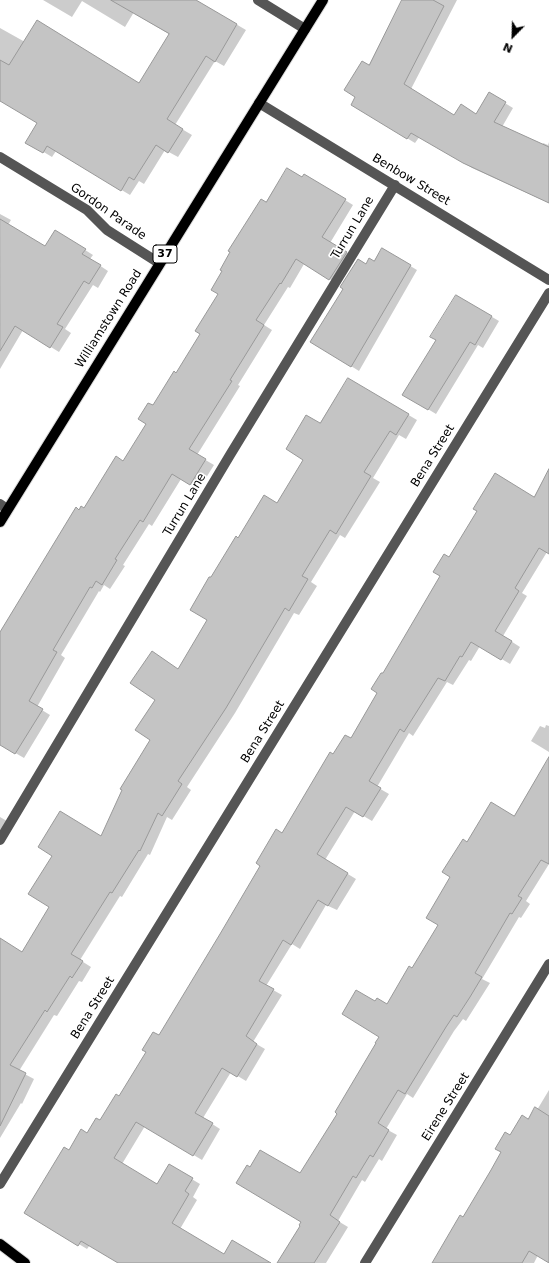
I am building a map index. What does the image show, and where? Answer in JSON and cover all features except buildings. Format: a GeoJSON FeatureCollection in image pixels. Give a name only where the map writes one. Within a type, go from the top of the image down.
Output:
{"type":"FeatureCollection","features":[{"type":"Feature","properties":{"kind":"main road","name":"Williamstown Road"},"geometry":{"type":"LineString","coordinates":[[0,517],[4,507],[159,263],[323,0]]}},
{"type":"Feature","properties":{"kind":"main road","name":"Williamstown Road"},"geometry":{"type":"LineString","coordinates":[[0,522],[4,507]]}},
{"type":"Feature","properties":{"kind":"main road"},"geometry":{"type":"LineString","coordinates":[[0,1244],[26,1263]]}},
{"type":"Feature","properties":{"kind":"street"},"geometry":{"type":"LineString","coordinates":[[258,0],[305,29]]}},
{"type":"Feature","properties":{"kind":"street","name":"Benbow Street"},"geometry":{"type":"LineString","coordinates":[[259,103],[549,280]]}},
{"type":"Feature","properties":{"kind":"street","name":"Gordon Parade"},"geometry":{"type":"LineString","coordinates":[[0,157],[87,210],[107,230],[159,263]]}},
{"type":"Feature","properties":{"kind":"street","name":"Turrun Lane"},"geometry":{"type":"LineString","coordinates":[[0,840],[234,448],[395,185]]}},
{"type":"Feature","properties":{"kind":"street","name":"Bena Street"},"geometry":{"type":"LineString","coordinates":[[0,1184],[549,293]]}},
{"type":"Feature","properties":{"kind":"street","name":"Eirene Street"},"geometry":{"type":"LineString","coordinates":[[365,1263],[549,964]]}}]}
